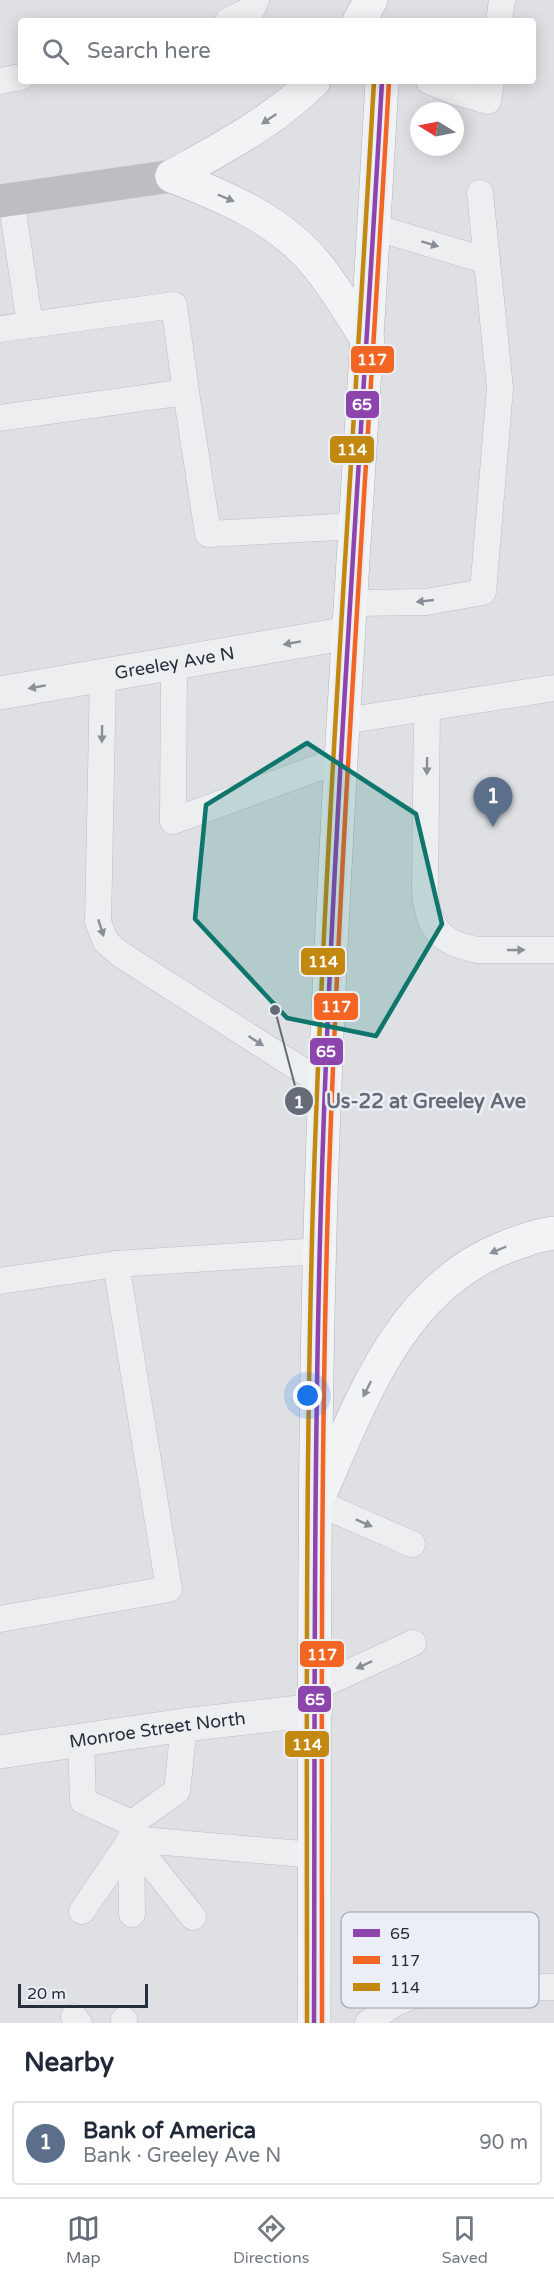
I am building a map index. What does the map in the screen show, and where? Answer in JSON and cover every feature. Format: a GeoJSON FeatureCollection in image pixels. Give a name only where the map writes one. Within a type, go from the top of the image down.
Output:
{"type":"FeatureCollection","features":[{"type":"Feature","properties":{"kind":"highway"},"geometry":{"type":"LineString","coordinates":[[361,18],[371,0]]}},
{"type":"Feature","properties":{"kind":"highway"},"geometry":{"type":"LineString","coordinates":[[385,18],[387,0]]}},
{"type":"Feature","properties":{"kind":"highway"},"geometry":{"type":"LineString","coordinates":[[172,176],[252,131],[277,114],[311,84]]}},
{"type":"Feature","properties":{"kind":"highway"},"geometry":{"type":"LineString","coordinates":[[314,2023],[316,1502],[325,1085],[382,84]]}},
{"type":"Feature","properties":{"kind":"highway"},"geometry":{"type":"LineString","coordinates":[[172,176],[234,201],[298,244],[332,284],[368,341]]}},
{"type":"Feature","properties":{"kind":"highway"},"geometry":{"type":"LineString","coordinates":[[316,1502],[378,1367],[394,1340],[417,1313],[439,1289],[462,1270],[489,1254],[518,1242],[554,1233]]}},
{"type":"Feature","properties":{"kind":"street"},"geometry":{"type":"LineString","coordinates":[[6,200],[172,176]]}},
{"type":"Feature","properties":{"kind":"street","name":"Greeley Ave N"},"geometry":{"type":"LineString","coordinates":[[0,693],[174,664],[350,618]]}},
{"type":"Feature","properties":{"kind":"street","name":"Monroe Street North"},"geometry":{"type":"LineString","coordinates":[[0,1752],[184,1725],[316,1699]]}},
{"type":"Feature","properties":{"kind":"lane"},"geometry":{"type":"LineString","coordinates":[[234,18],[252,9],[256,0]]}},
{"type":"Feature","properties":{"kind":"lane"},"geometry":{"type":"LineString","coordinates":[[499,18],[502,0]]}},
{"type":"Feature","properties":{"kind":"lane"},"geometry":{"type":"LineString","coordinates":[[0,81],[18,77]]}},
{"type":"Feature","properties":{"kind":"lane"},"geometry":{"type":"LineString","coordinates":[[436,84],[456,92],[490,91]]}},
{"type":"Feature","properties":{"kind":"lane"},"geometry":{"type":"LineString","coordinates":[[350,618],[483,592],[500,388],[480,193]]}},
{"type":"Feature","properties":{"kind":"lane"},"geometry":{"type":"LineString","coordinates":[[6,200],[30,325]]}},
{"type":"Feature","properties":{"kind":"lane"},"geometry":{"type":"LineString","coordinates":[[374,226],[487,261]]}},
{"type":"Feature","properties":{"kind":"lane"},"geometry":{"type":"LineString","coordinates":[[0,329],[174,305],[208,534],[356,526]]}},
{"type":"Feature","properties":{"kind":"lane"},"geometry":{"type":"LineString","coordinates":[[0,418],[186,392]]}},
{"type":"Feature","properties":{"kind":"lane"},"geometry":{"type":"LineString","coordinates":[[174,664],[173,821],[342,759]]}},
{"type":"Feature","properties":{"kind":"lane"},"geometry":{"type":"LineString","coordinates":[[103,675],[98,922],[106,942],[120,954],[325,1085]]}},
{"type":"Feature","properties":{"kind":"lane"},"geometry":{"type":"LineString","coordinates":[[344,721],[554,688]]}},
{"type":"Feature","properties":{"kind":"lane"},"geometry":{"type":"LineString","coordinates":[[427,708],[425,889],[426,904],[434,929],[444,939],[466,948],[554,950]]}},
{"type":"Feature","properties":{"kind":"lane"},"geometry":{"type":"LineString","coordinates":[[0,1281],[116,1264],[320,1251]]}},
{"type":"Feature","properties":{"kind":"lane"},"geometry":{"type":"LineString","coordinates":[[0,1619],[169,1589],[116,1264]]}},
{"type":"Feature","properties":{"kind":"lane"},"geometry":{"type":"LineString","coordinates":[[316,1502],[412,1544]]}},
{"type":"Feature","properties":{"kind":"lane"},"geometry":{"type":"LineString","coordinates":[[316,1699],[413,1643]]}},
{"type":"Feature","properties":{"kind":"lane"},"geometry":{"type":"LineString","coordinates":[[82,1911],[132,1831],[177,1791],[184,1725]]}},
{"type":"Feature","properties":{"kind":"lane"},"geometry":{"type":"LineString","coordinates":[[81,1740],[83,1801],[132,1831],[193,1917]]}},
{"type":"Feature","properties":{"kind":"lane"},"geometry":{"type":"LineString","coordinates":[[132,1831],[314,1855]]}},
{"type":"Feature","properties":{"kind":"lane"},"geometry":{"type":"LineString","coordinates":[[132,1831],[132,1914]]}},
{"type":"Feature","properties":{"kind":"lane"},"geometry":{"type":"LineString","coordinates":[[368,2023],[387,2008]]}},
{"type":"Feature","properties":{"kind":"highlighted area"},"geometry":{"type":"Polygon","coordinates":[[[307,743],[416,814],[442,924],[376,1036],[287,1018],[195,919],[206,805],[307,743]]]}},
{"type":"Feature","properties":{"kind":"transit line","name":"114"},"geometry":{"type":"LineString","coordinates":[[307,2023],[308,1510],[313,1203],[332,782],[374,84]]}},
{"type":"Feature","properties":{"kind":"transit line","name":"65"},"geometry":{"type":"LineString","coordinates":[[314,2023],[315,1613],[321,1203],[332,922],[382,84]]}},
{"type":"Feature","properties":{"kind":"transit line","name":"117"},"geometry":{"type":"LineString","coordinates":[[322,2023],[323,1510],[328,1203],[347,782],[389,84]]}},
{"type":"Feature","properties":{"kind":"place","name":"Bank of America"},"geometry":{"type":"Point","coordinates":[493,827]}},
{"type":"Feature","properties":{"kind":"place","name":"Us-22 at Greeley Ave"},"geometry":{"type":"Point","coordinates":[275,1010]}}]}
